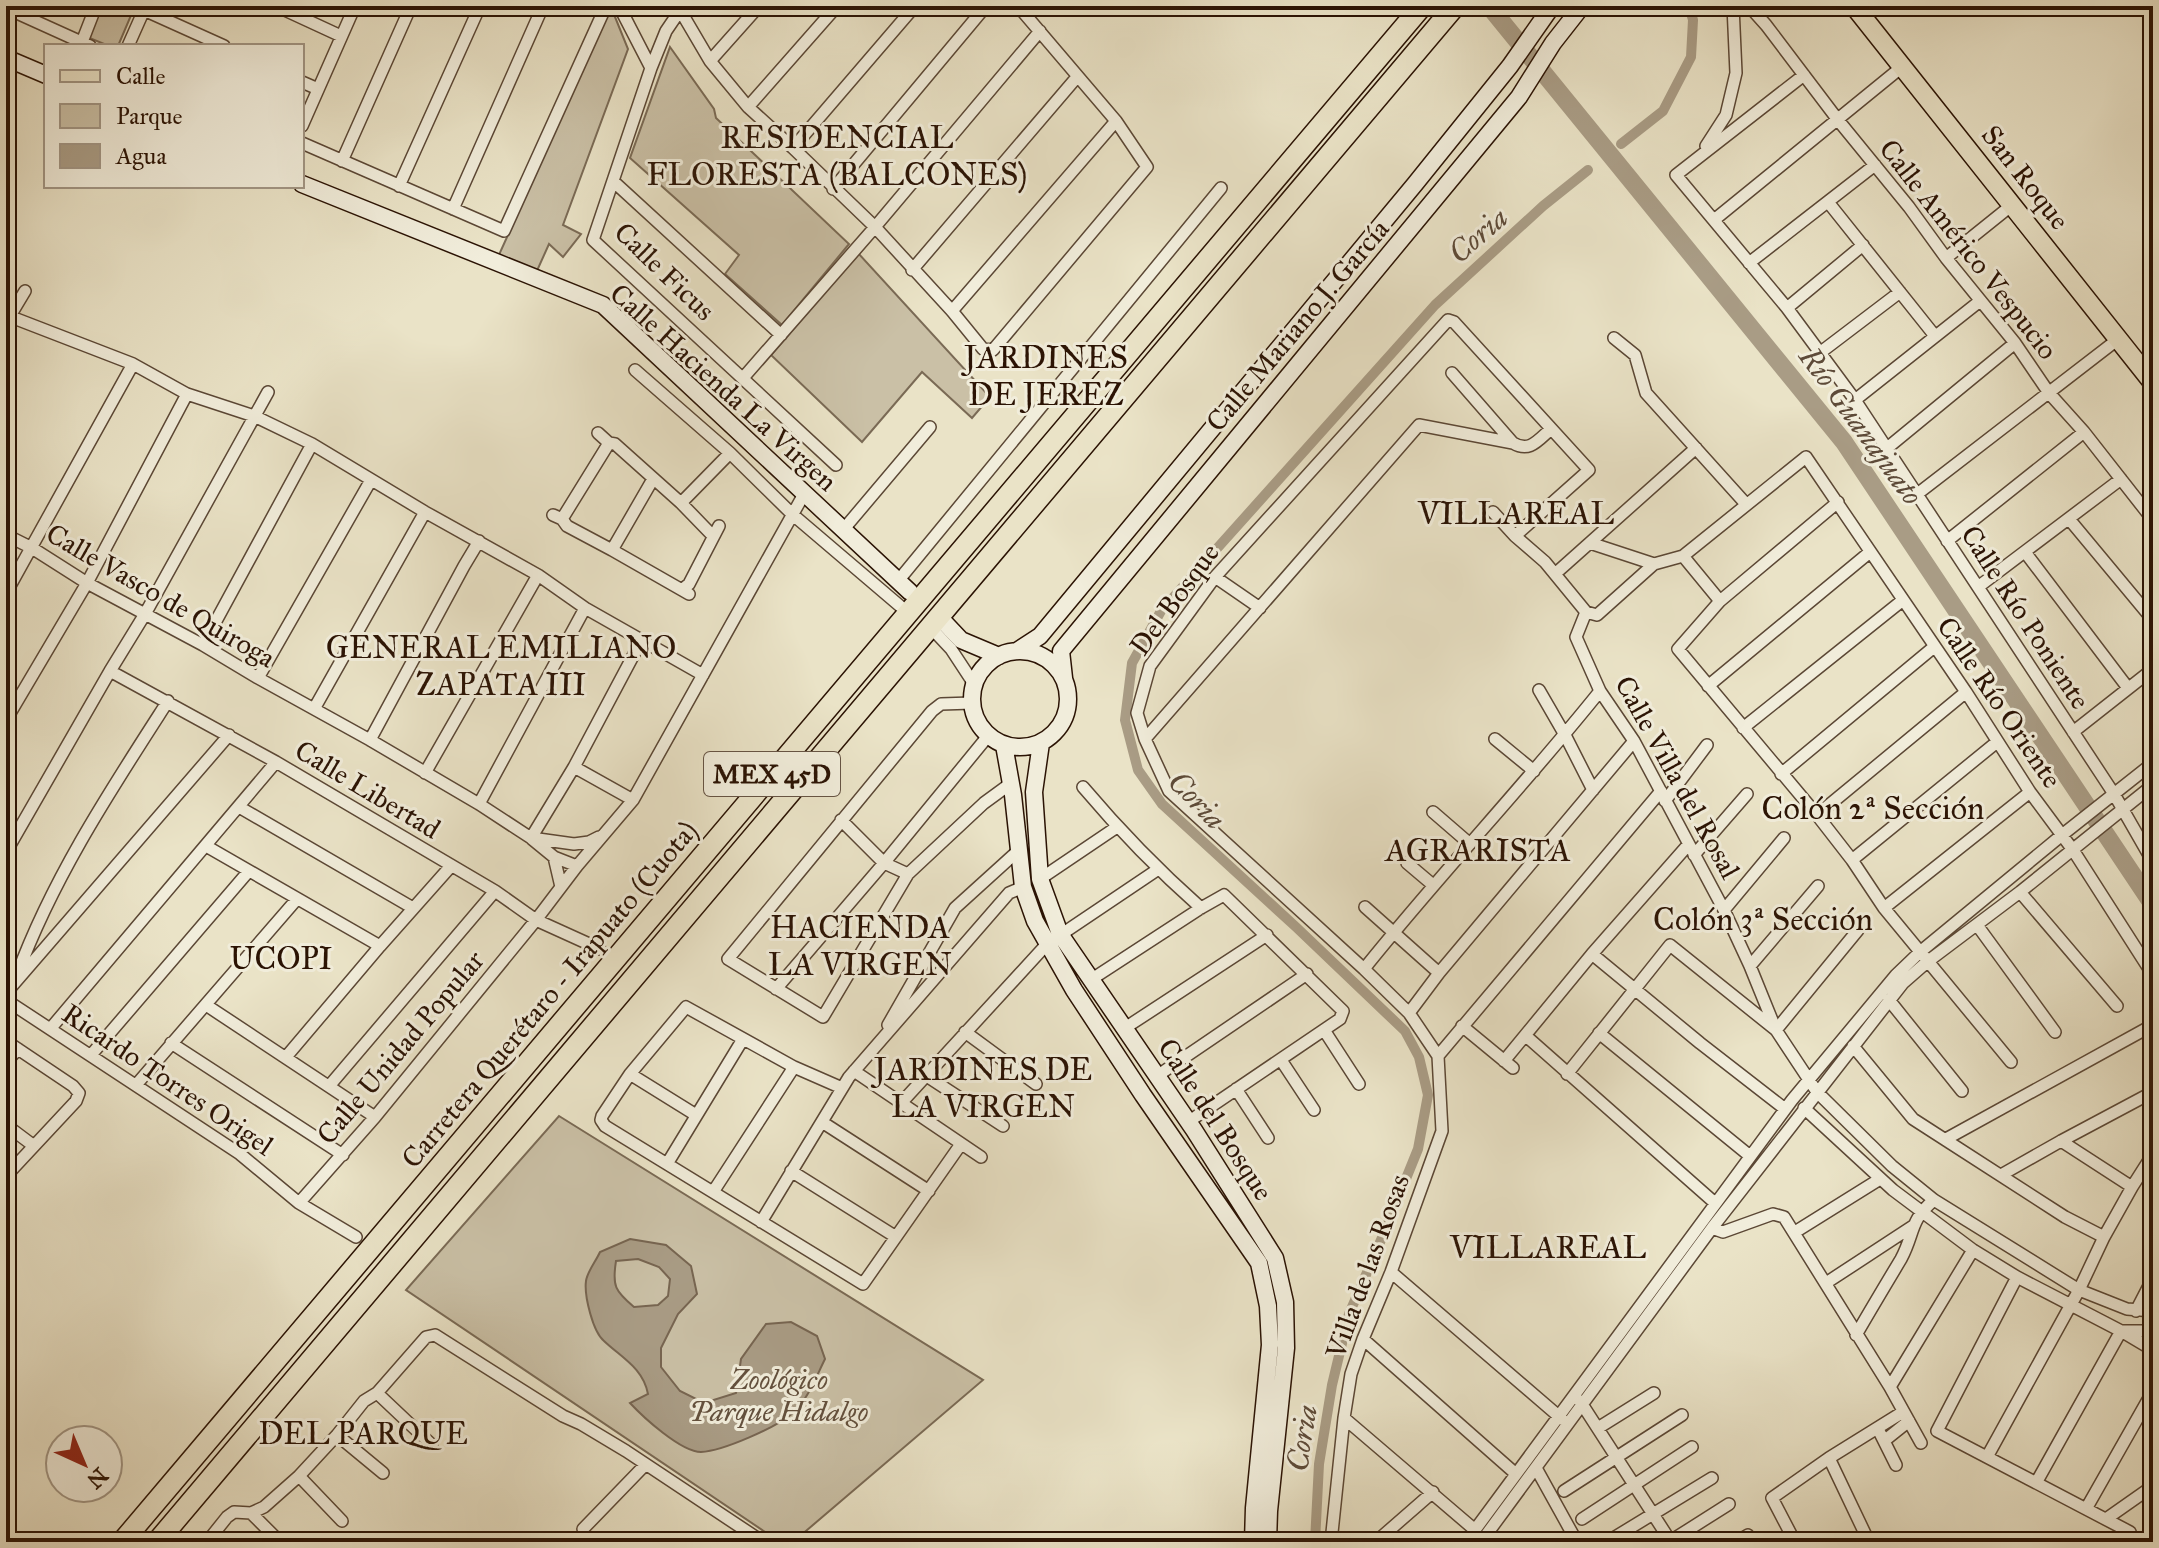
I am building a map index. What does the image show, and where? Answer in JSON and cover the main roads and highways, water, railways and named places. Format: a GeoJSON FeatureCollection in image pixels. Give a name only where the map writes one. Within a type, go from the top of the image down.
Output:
{"type":"FeatureCollection","features":[{"type":"Feature","properties":{"kind":"highway","name":"Carretera Querétaro - Irapuato (Cuota)"},"geometry":{"type":"LineString","coordinates":[[122,1542],[1422,6]]}},
{"type":"Feature","properties":{"kind":"highway","name":"Carretera Querétaro - Irapuato (Cuota)"},"geometry":{"type":"LineString","coordinates":[[157,1542],[1455,6]]}},
{"type":"Feature","properties":{"kind":"main road","name":"San Roque"},"geometry":{"type":"LineString","coordinates":[[1854,6],[2012,205],[2035,226],[2153,365]]}},
{"type":"Feature","properties":{"kind":"main road","name":"San Roque"},"geometry":{"type":"LineString","coordinates":[[1869,6],[2117,340],[2153,383]]}},
{"type":"Feature","properties":{"kind":"water"},"geometry":{"type":"Polygon","coordinates":[[[630,1239],[666,1245],[691,1266],[697,1294],[678,1314],[661,1348],[661,1367],[680,1391],[704,1403],[736,1393],[741,1359],[766,1324],[791,1322],[817,1336],[825,1359],[803,1401],[793,1413],[775,1425],[711,1451],[693,1450],[663,1433],[630,1403],[648,1394],[642,1377],[604,1341],[593,1322],[586,1281],[600,1252],[630,1239]],[[638,1259],[616,1261],[615,1282],[619,1292],[634,1307],[658,1305],[668,1296],[670,1279],[659,1267],[638,1259]]]}},
{"type":"Feature","properties":{"kind":"waterway","name":"Río Guanajuato"},"geometry":{"type":"LineString","coordinates":[[1489,6],[1844,442],[2153,905]]}},
{"type":"Feature","properties":{"kind":"waterway","name":"Coria"},"geometry":{"type":"LineString","coordinates":[[1621,144],[1663,111],[1691,57],[1693,20],[1689,6]]}},
{"type":"Feature","properties":{"kind":"waterway","name":"Coria"},"geometry":{"type":"LineString","coordinates":[[1315,1542],[1319,1464],[1332,1385],[1349,1314],[1418,1149],[1428,1095],[1419,1057],[1405,1031],[1162,804],[1138,770],[1125,720],[1132,663],[1161,611],[1435,305],[1543,206],[1588,170]]}},
{"type":"Feature","properties":{"kind":"district","name":"RESIDENCIAL FLORESTA (BALCONES)"},"geometry":{"type":"Point","coordinates":[837,156]}},
{"type":"Feature","properties":{"kind":"district","name":"JARDINES DE JEREZ"},"geometry":{"type":"Point","coordinates":[1046,376]}},
{"type":"Feature","properties":{"kind":"district","name":"VILLAREAL"},"geometry":{"type":"Point","coordinates":[1516,513]}},
{"type":"Feature","properties":{"kind":"district","name":"GENERAL EMILIANO ZAPATA III"},"geometry":{"type":"Point","coordinates":[501,666]}},
{"type":"Feature","properties":{"kind":"district","name":"Colón 2ª Sección"},"geometry":{"type":"Point","coordinates":[1873,808]}},
{"type":"Feature","properties":{"kind":"district","name":"AGRARISTA"},"geometry":{"type":"Point","coordinates":[1478,850]}},
{"type":"Feature","properties":{"kind":"district","name":"Colón 3ª Sección"},"geometry":{"type":"Point","coordinates":[1763,919]}},
{"type":"Feature","properties":{"kind":"district","name":"HACIENDA LA VIRGEN"},"geometry":{"type":"Point","coordinates":[860,946]}},
{"type":"Feature","properties":{"kind":"district","name":"UCOPI"},"geometry":{"type":"Point","coordinates":[281,958]}},
{"type":"Feature","properties":{"kind":"district","name":"JARDINES DE LA VIRGEN"},"geometry":{"type":"Point","coordinates":[983,1088]}},
{"type":"Feature","properties":{"kind":"district","name":"VILLAREAL"},"geometry":{"type":"Point","coordinates":[1548,1247]}},
{"type":"Feature","properties":{"kind":"district","name":"DEL PARQUE"},"geometry":{"type":"Point","coordinates":[363,1433]}},
{"type":"Feature","properties":{"kind":"park label","name":"Zoológico Parque Hidalgo"},"geometry":{"type":"Point","coordinates":[779,1395]}}]}
